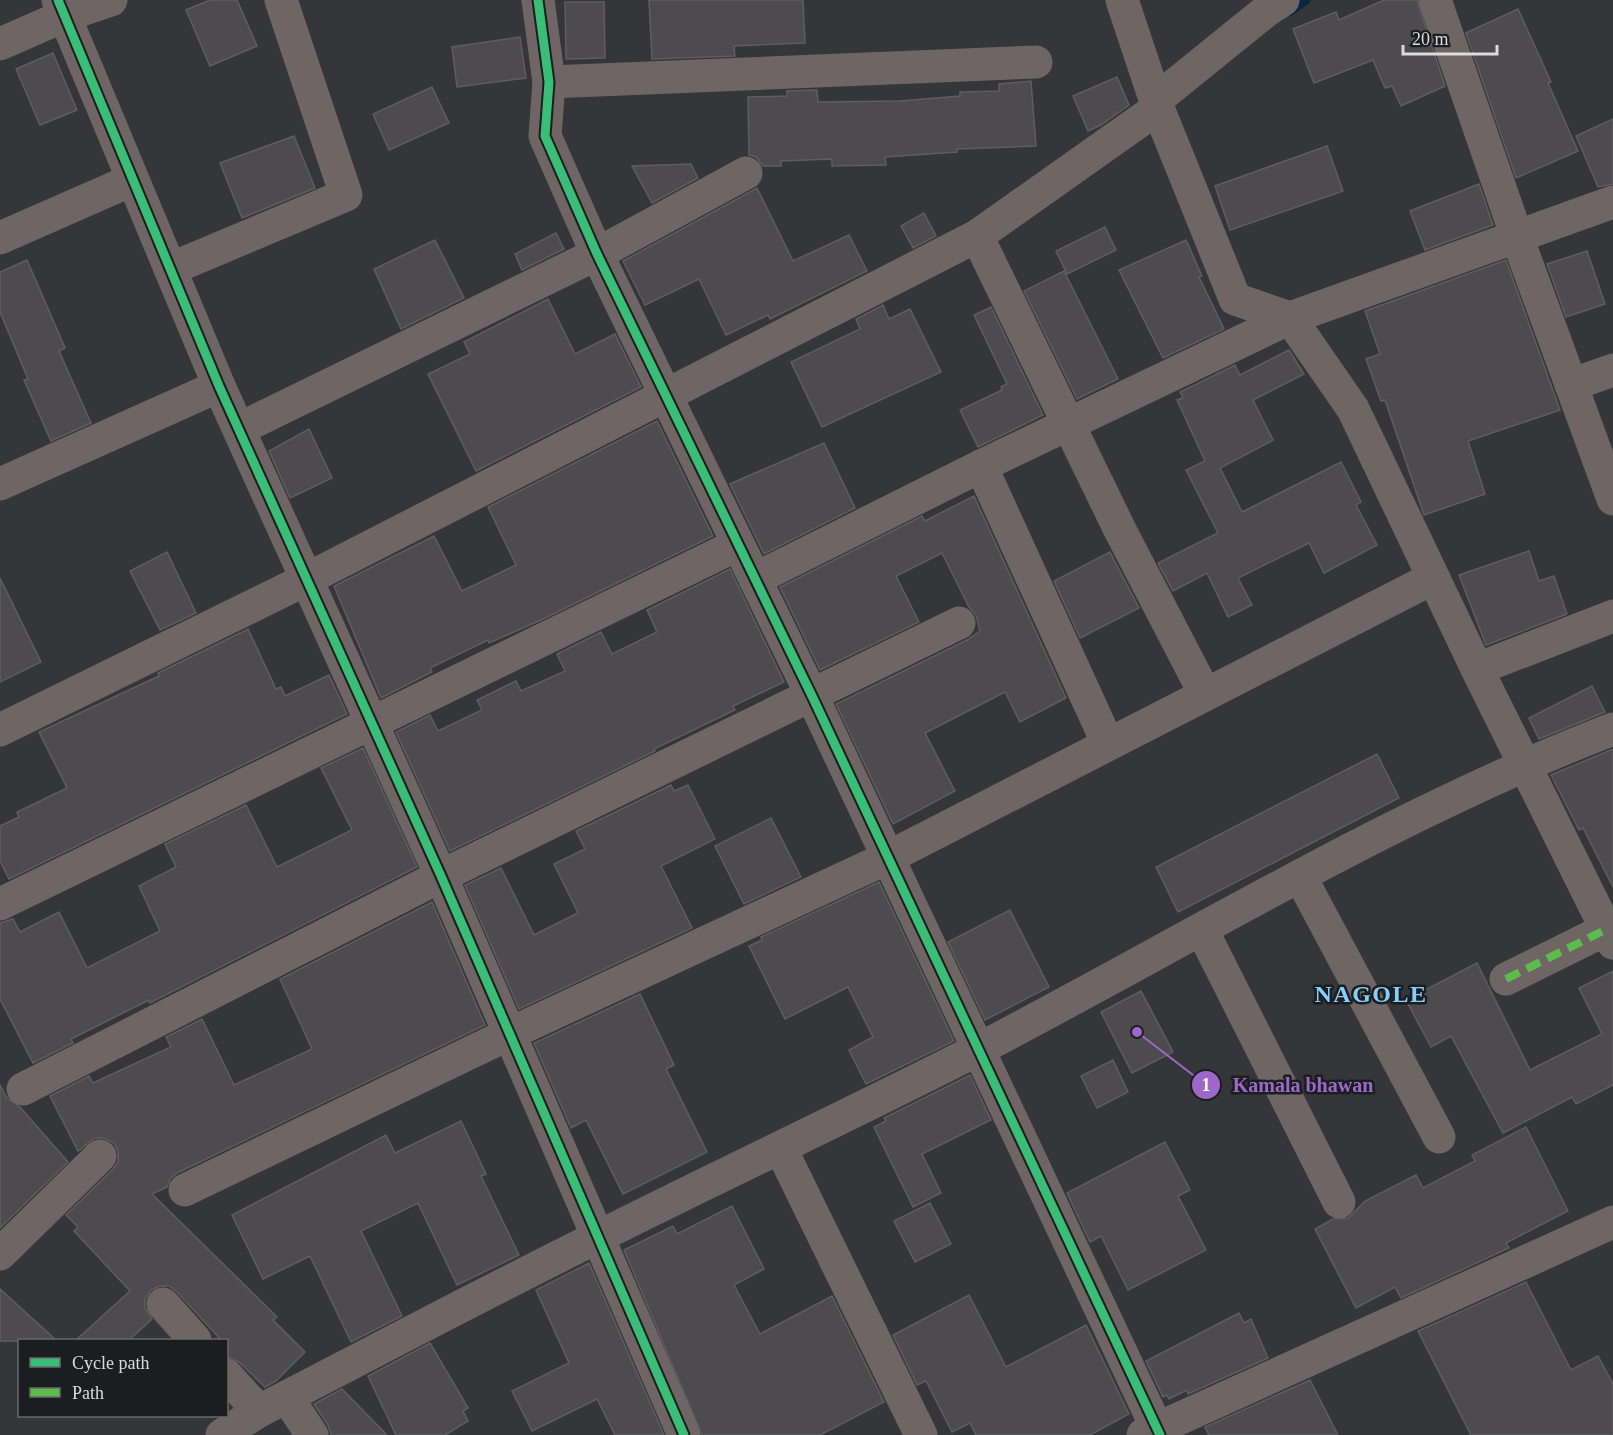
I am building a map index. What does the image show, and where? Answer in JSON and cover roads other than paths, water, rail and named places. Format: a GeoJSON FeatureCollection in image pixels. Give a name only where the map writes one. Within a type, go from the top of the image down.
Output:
{"type":"FeatureCollection","features":[{"type":"Feature","properties":{"kind":"street"},"geometry":{"type":"LineString","coordinates":[[0,44],[61,8],[111,0]]}},
{"type":"Feature","properties":{"kind":"street"},"geometry":{"type":"LineString","coordinates":[[170,269],[346,195],[280,0]]}},
{"type":"Feature","properties":{"kind":"street"},"geometry":{"type":"LineString","coordinates":[[538,0],[549,82],[545,136],[597,254],[812,696],[979,1049],[1153,1433],[1613,1222]]}},
{"type":"Feature","properties":{"kind":"street"},"geometry":{"type":"LineString","coordinates":[[1122,0],[1157,104],[1235,298],[1290,318],[1353,409],[1524,763],[1601,892],[1609,936],[1506,980]]}},
{"type":"Feature","properties":{"kind":"street"},"geometry":{"type":"LineString","coordinates":[[0,730],[305,580],[666,393],[977,236],[1157,104],[1266,11],[1283,0]]}},
{"type":"Feature","properties":{"kind":"street"},"geometry":{"type":"LineString","coordinates":[[1436,0],[1517,237],[1613,499]]}},
{"type":"Feature","properties":{"kind":"street"},"geometry":{"type":"LineString","coordinates":[[61,8],[219,386],[370,724],[441,876],[684,1435]]}},
{"type":"Feature","properties":{"kind":"street"},"geometry":{"type":"LineString","coordinates":[[549,82],[1036,62]]}},
{"type":"Feature","properties":{"kind":"street"},"geometry":{"type":"LineString","coordinates":[[239,429],[597,254],[746,173]]}},
{"type":"Feature","properties":{"kind":"street"},"geometry":{"type":"LineString","coordinates":[[0,238],[132,180]]}},
{"type":"Feature","properties":{"kind":"street"},"geometry":{"type":"LineString","coordinates":[[755,579],[981,466],[1290,318],[1613,202]]}},
{"type":"Feature","properties":{"kind":"street"},"geometry":{"type":"LineString","coordinates":[[977,236],[1068,426],[1204,694]]}},
{"type":"Feature","properties":{"kind":"street"},"geometry":{"type":"LineString","coordinates":[[1571,385],[1613,370]]}},
{"type":"Feature","properties":{"kind":"street"},"geometry":{"type":"LineString","coordinates":[[0,484],[219,386]]}},
{"type":"Feature","properties":{"kind":"street"},"geometry":{"type":"LineString","coordinates":[[981,466],[1108,744]]}},
{"type":"Feature","properties":{"kind":"street"},"geometry":{"type":"LineString","coordinates":[[0,904],[547,635],[737,545]]}},
{"type":"Feature","properties":{"kind":"street"},"geometry":{"type":"LineString","coordinates":[[185,1190],[510,1033],[887,858],[1433,578]]}},
{"type":"Feature","properties":{"kind":"street"},"geometry":{"type":"LineString","coordinates":[[1477,669],[1613,616]]}},
{"type":"Feature","properties":{"kind":"street"},"geometry":{"type":"LineString","coordinates":[[23,1089],[441,876],[959,623]]}},
{"type":"Feature","properties":{"kind":"street"},"geometry":{"type":"LineString","coordinates":[[222,1435],[273,1404],[598,1236],[781,1149],[979,1049],[1300,876],[1524,763],[1613,729]]}},
{"type":"Feature","properties":{"kind":"street"},"geometry":{"type":"LineString","coordinates":[[1300,876],[1439,1137]]}},
{"type":"Feature","properties":{"kind":"street"},"geometry":{"type":"LineString","coordinates":[[1202,930],[1340,1202]]}},
{"type":"Feature","properties":{"kind":"street"},"geometry":{"type":"LineString","coordinates":[[781,1149],[921,1435]]}},
{"type":"Feature","properties":{"kind":"street"},"geometry":{"type":"LineString","coordinates":[[0,1254],[100,1156]]}},
{"type":"Feature","properties":{"kind":"street"},"geometry":{"type":"LineString","coordinates":[[163,1304],[193,1339]]}},
{"type":"Feature","properties":{"kind":"street"},"geometry":{"type":"LineString","coordinates":[[228,1376],[273,1404],[312,1435]]}},
{"type":"Feature","properties":{"kind":"waterway"},"geometry":{"type":"LineString","coordinates":[[1289,12],[1306,0]]}},
{"type":"Feature","properties":{"kind":"place","name":"Kamala bhawan"},"geometry":{"type":"Point","coordinates":[1137,1032]}},
{"type":"Feature","properties":{"kind":"district","name":"NAGOLE"},"geometry":{"type":"Point","coordinates":[1371,994]}}]}
